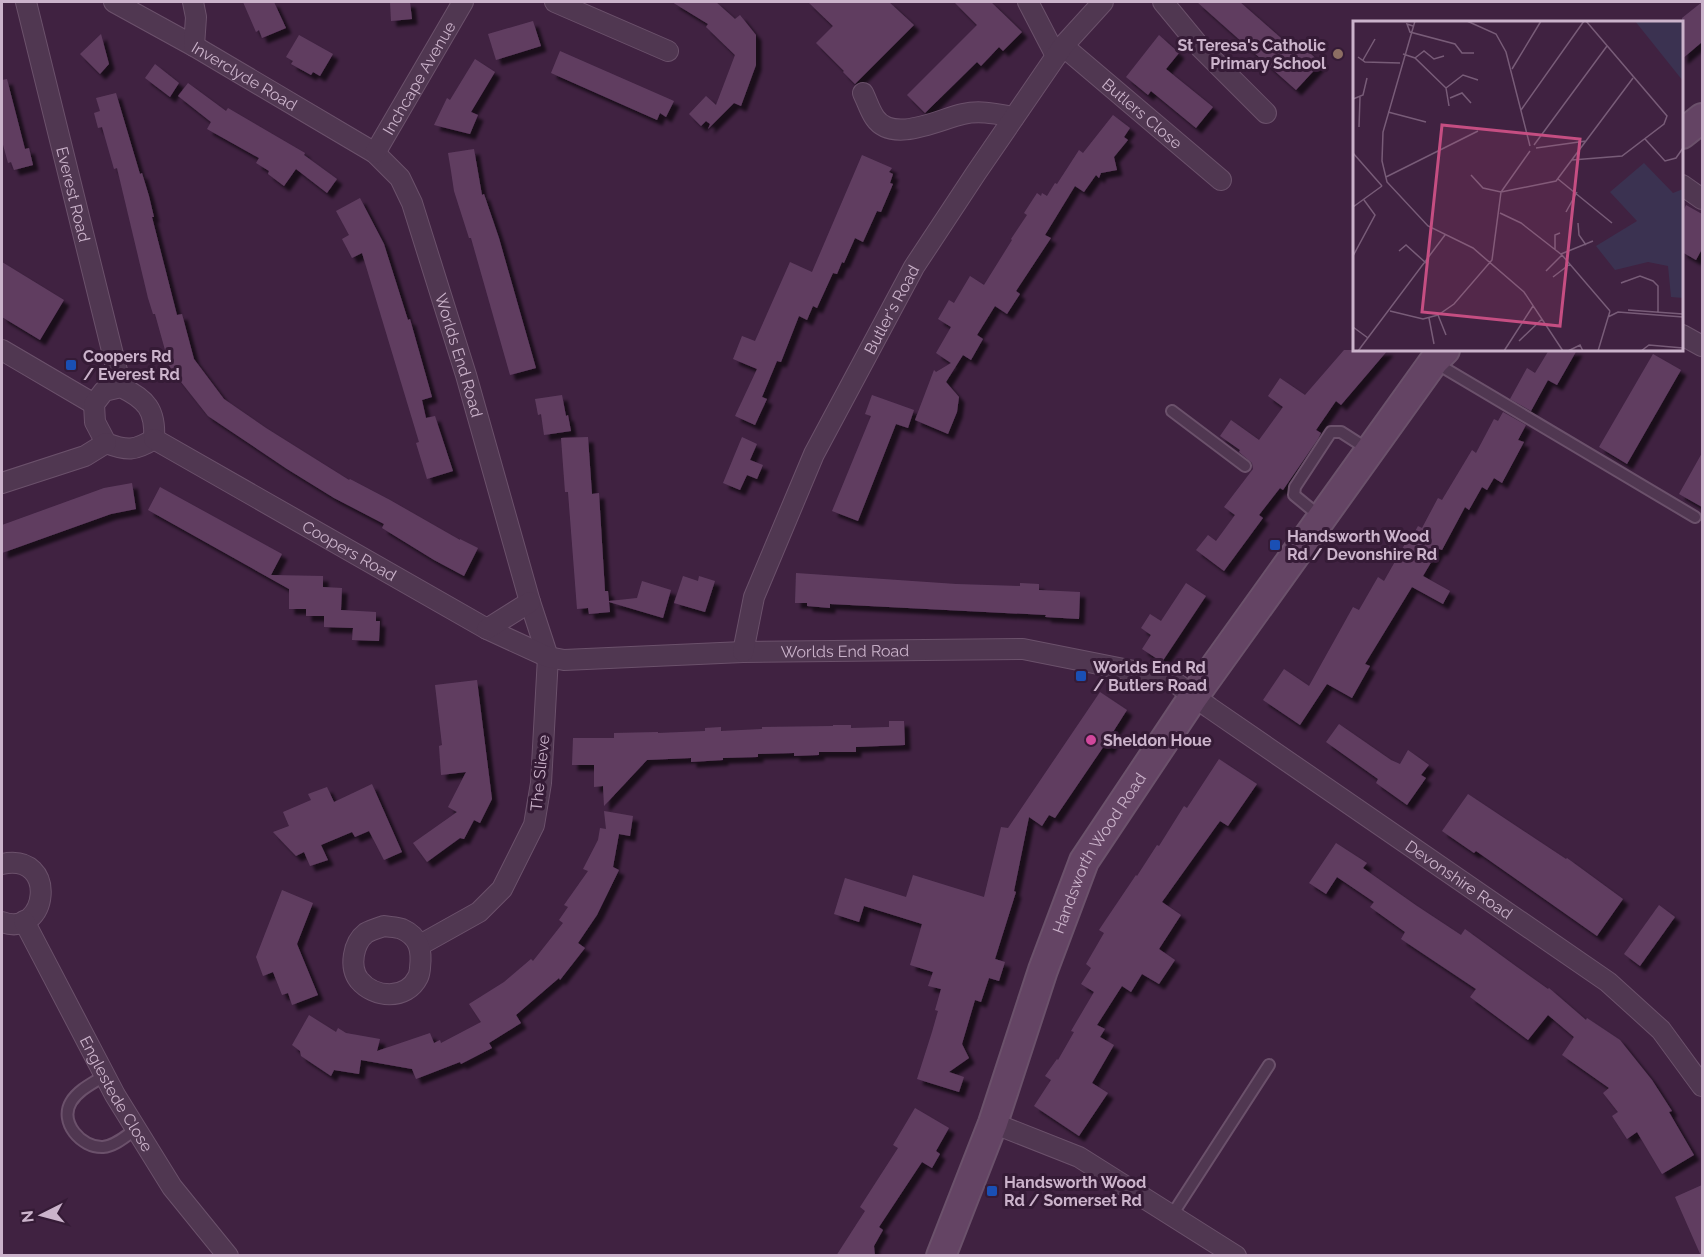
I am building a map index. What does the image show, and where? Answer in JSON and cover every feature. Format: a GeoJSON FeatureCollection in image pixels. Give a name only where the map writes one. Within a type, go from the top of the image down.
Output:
{"type":"FeatureCollection","features":[{"type":"Feature","properties":{"kind":"main road"},"geometry":{"type":"LineString","coordinates":[[1683,133],[1702,118]]}},
{"type":"Feature","properties":{"kind":"main road","name":"Handsworth Wood Road"},"geometry":{"type":"LineString","coordinates":[[941,1256],[993,1123],[1043,970],[1084,861],[1194,696],[1439,356]]}},
{"type":"Feature","properties":{"kind":"street","name":"Everest Road"},"geometry":{"type":"LineString","coordinates":[[26,2],[121,387]]}},
{"type":"Feature","properties":{"kind":"street","name":"Inverclyde Road"},"geometry":{"type":"LineString","coordinates":[[114,2],[194,46],[375,153]]}},
{"type":"Feature","properties":{"kind":"street"},"geometry":{"type":"LineString","coordinates":[[193,2],[196,17],[194,46]]}},
{"type":"Feature","properties":{"kind":"street","name":"Inchcape Avenue"},"geometry":{"type":"LineString","coordinates":[[375,153],[463,2]]}},
{"type":"Feature","properties":{"kind":"street"},"geometry":{"type":"LineString","coordinates":[[555,2],[668,51]]}},
{"type":"Feature","properties":{"kind":"street"},"geometry":{"type":"LineString","coordinates":[[1028,2],[1060,51]]}},
{"type":"Feature","properties":{"kind":"street","name":"Butler's Road"},"geometry":{"type":"LineString","coordinates":[[743,652],[754,597],[814,454],[914,267],[1060,51],[1103,2]]}},
{"type":"Feature","properties":{"kind":"street"},"geometry":{"type":"LineString","coordinates":[[1163,2],[1201,48],[1266,113]]}},
{"type":"Feature","properties":{"kind":"street","name":"Butlers Close"},"geometry":{"type":"LineString","coordinates":[[1060,51],[1221,180]]}},
{"type":"Feature","properties":{"kind":"street"},"geometry":{"type":"LineString","coordinates":[[863,93],[876,120],[890,129],[918,128],[966,113],[985,111],[1014,117]]}},
{"type":"Feature","properties":{"kind":"street","name":"Worlds End Road"},"geometry":{"type":"LineString","coordinates":[[375,153],[400,178],[418,221],[466,375],[530,602],[548,657],[564,660],[743,652],[1023,649],[1169,678],[1194,696]]}},
{"type":"Feature","properties":{"kind":"street"},"geometry":{"type":"LineString","coordinates":[[1683,186],[1702,199]]}},
{"type":"Feature","properties":{"kind":"street"},"geometry":{"type":"LineString","coordinates":[[1683,336],[1702,346]]}},
{"type":"Feature","properties":{"kind":"street"},"geometry":{"type":"LineString","coordinates":[[2,350],[94,404]]}},
{"type":"Feature","properties":{"kind":"street"},"geometry":{"type":"LineString","coordinates":[[121,387],[139,396],[149,408],[155,425],[154,439],[139,448],[122,450],[106,443],[95,422],[94,404],[105,391],[121,387]]}},
{"type":"Feature","properties":{"kind":"street","name":"Coopers Road"},"geometry":{"type":"LineString","coordinates":[[154,439],[487,629],[548,657]]}},
{"type":"Feature","properties":{"kind":"street"},"geometry":{"type":"LineString","coordinates":[[2,483],[84,456],[106,443]]}},
{"type":"Feature","properties":{"kind":"street"},"geometry":{"type":"LineString","coordinates":[[487,629],[530,602]]}},
{"type":"Feature","properties":{"kind":"street","name":"The Slieve"},"geometry":{"type":"LineString","coordinates":[[420,945],[479,912],[502,889],[534,825],[541,783],[548,657]]}},
{"type":"Feature","properties":{"kind":"street","name":"Devonshire Road"},"geometry":{"type":"LineString","coordinates":[[1194,696],[1608,982],[1661,1030],[1702,1086]]}},
{"type":"Feature","properties":{"kind":"street"},"geometry":{"type":"LineString","coordinates":[[2,864],[13,861],[28,867],[39,879],[42,895],[36,911],[24,921],[8,924],[2,922]]}},
{"type":"Feature","properties":{"kind":"street","name":"Englestede Close"},"geometry":{"type":"LineString","coordinates":[[24,921],[104,1076],[136,1130],[172,1187],[228,1256]]}},
{"type":"Feature","properties":{"kind":"street"},"geometry":{"type":"LineString","coordinates":[[993,1123],[1079,1157],[1236,1256]]}},
{"type":"Feature","properties":{"kind":"lane"},"geometry":{"type":"LineString","coordinates":[[1439,356],[1695,517]]}},
{"type":"Feature","properties":{"kind":"lane"},"geometry":{"type":"LineString","coordinates":[[1172,411],[1245,466]]}},
{"type":"Feature","properties":{"kind":"lane"},"geometry":{"type":"LineString","coordinates":[[1322,518],[1290,496],[1331,432],[1341,432],[1370,451]]}},
{"type":"Feature","properties":{"kind":"lane"},"geometry":{"type":"LineString","coordinates":[[1172,1215],[1269,1065]]}},
{"type":"Feature","properties":{"kind":"lane"},"geometry":{"type":"LineString","coordinates":[[104,1076],[78,1093],[72,1100],[68,1107],[68,1118],[73,1129],[80,1140],[99,1147],[114,1143],[136,1130]]}},
{"type":"Feature","properties":{"kind":"building"},"geometry":{"type":"Polygon","coordinates":[[[243,2],[274,2],[286,28],[262,38],[259,30],[256,32],[243,2]]]}},
{"type":"Feature","properties":{"kind":"building"},"geometry":{"type":"Polygon","coordinates":[[[390,2],[410,2],[412,19],[391,21],[390,2]]]}},
{"type":"Feature","properties":{"kind":"building"},"geometry":{"type":"Polygon","coordinates":[[[672,2],[716,2],[735,19],[740,15],[756,35],[756,65],[741,106],[734,103],[708,129],[710,124],[706,121],[701,126],[689,114],[706,96],[716,105],[735,55],[706,27],[708,24],[672,2]]]}},
{"type":"Feature","properties":{"kind":"building"},"geometry":{"type":"Polygon","coordinates":[[[808,2],[889,2],[914,25],[855,84],[816,43],[833,26],[808,2]]]}},
{"type":"Feature","properties":{"kind":"building"},"geometry":{"type":"Polygon","coordinates":[[[954,2],[991,2],[1022,32],[1003,51],[999,47],[981,66],[977,62],[925,113],[907,95],[977,25],[954,2]]]}},
{"type":"Feature","properties":{"kind":"building"},"geometry":{"type":"Polygon","coordinates":[[[1197,2],[1240,2],[1298,53],[1303,47],[1321,63],[1296,90],[1197,2]]]}},
{"type":"Feature","properties":{"kind":"building"},"geometry":{"type":"Polygon","coordinates":[[[1702,2],[1702,42],[1683,58],[1683,21],[1682,18],[1702,2]]]}},
{"type":"Feature","properties":{"kind":"building"},"geometry":{"type":"Polygon","coordinates":[[[533,21],[541,46],[496,60],[488,34],[533,21]]]}},
{"type":"Feature","properties":{"kind":"building"},"geometry":{"type":"Polygon","coordinates":[[[101,34],[109,64],[100,74],[80,54],[101,34]]]}},
{"type":"Feature","properties":{"kind":"building"},"geometry":{"type":"Polygon","coordinates":[[[299,35],[333,54],[320,76],[313,72],[311,75],[291,64],[293,61],[286,57],[299,35]]]}},
{"type":"Feature","properties":{"kind":"building"},"geometry":{"type":"Polygon","coordinates":[[[1159,35],[1179,53],[1166,69],[1213,107],[1196,128],[1151,91],[1148,95],[1126,77],[1159,35]]]}},
{"type":"Feature","properties":{"kind":"building"},"geometry":{"type":"Polygon","coordinates":[[[560,51],[674,101],[666,117],[660,113],[657,120],[551,73],[560,51]]]}},
{"type":"Feature","properties":{"kind":"building"},"geometry":{"type":"Polygon","coordinates":[[[475,59],[495,72],[471,112],[478,115],[470,134],[434,125],[447,98],[450,100],[475,59]]]}},
{"type":"Feature","properties":{"kind":"building"},"geometry":{"type":"Polygon","coordinates":[[[155,64],[179,83],[170,97],[145,78],[155,64]]]}},
{"type":"Feature","properties":{"kind":"building"},"geometry":{"type":"Polygon","coordinates":[[[7,79],[25,149],[29,148],[33,165],[14,170],[11,162],[8,163],[2,141],[2,80],[7,79]]]}},
{"type":"Feature","properties":{"kind":"building"},"geometry":{"type":"Polygon","coordinates":[[[188,83],[226,111],[228,108],[305,153],[304,155],[337,179],[327,193],[296,169],[284,186],[268,174],[269,171],[256,163],[259,158],[207,129],[211,122],[178,96],[188,83]]]}},
{"type":"Feature","properties":{"kind":"building"},"geometry":{"type":"Polygon","coordinates":[[[116,93],[140,174],[142,173],[149,196],[154,217],[152,217],[177,315],[182,314],[194,359],[224,399],[266,428],[349,480],[478,548],[464,576],[382,528],[384,524],[334,498],[287,469],[208,416],[170,368],[155,314],[153,314],[148,298],[117,168],[114,169],[102,127],[98,128],[94,113],[100,111],[96,98],[116,93]]]}},
{"type":"Feature","properties":{"kind":"building"},"geometry":{"type":"Polygon","coordinates":[[[1113,115],[1130,128],[1124,137],[1128,140],[1114,157],[1117,170],[1101,173],[1099,178],[1096,175],[1084,192],[1075,186],[1045,235],[1051,238],[1016,291],[1020,294],[1007,314],[995,306],[977,335],[983,339],[971,360],[963,355],[946,382],[959,397],[957,412],[948,434],[915,420],[934,370],[936,372],[951,363],[936,353],[951,327],[938,319],[949,300],[954,303],[970,276],[984,285],[1027,215],[1024,213],[1037,193],[1047,196],[1079,150],[1083,153],[1113,115]]]}},
{"type":"Feature","properties":{"kind":"building"},"geometry":{"type":"Polygon","coordinates":[[[474,149],[482,195],[484,194],[499,238],[536,368],[510,375],[471,238],[469,238],[454,191],[448,153],[474,149]]]}},
{"type":"Feature","properties":{"kind":"building"},"geometry":{"type":"Polygon","coordinates":[[[862,155],[892,168],[889,172],[893,174],[890,183],[893,184],[881,212],[877,211],[863,242],[855,238],[844,263],[842,262],[837,274],[833,273],[817,308],[813,306],[807,320],[799,316],[781,362],[777,361],[762,397],[767,399],[755,425],[735,416],[757,369],[733,359],[742,336],[755,341],[790,262],[812,272],[862,155]]]}},
{"type":"Feature","properties":{"kind":"building"},"geometry":{"type":"Polygon","coordinates":[[[360,198],[384,244],[408,320],[410,319],[432,397],[422,400],[426,418],[435,416],[453,471],[427,479],[416,443],[419,442],[362,253],[352,258],[342,239],[349,235],[336,211],[360,198]]]}},
{"type":"Feature","properties":{"kind":"building"},"geometry":{"type":"Polygon","coordinates":[[[1686,205],[1702,214],[1702,249],[1696,260],[1683,253],[1683,212],[1686,205]]]}},
{"type":"Feature","properties":{"kind":"building"},"geometry":{"type":"Polygon","coordinates":[[[2,262],[64,300],[40,340],[2,317],[2,262]]]}},
{"type":"Feature","properties":{"kind":"building"},"geometry":{"type":"Polygon","coordinates":[[[1344,350],[1387,351],[1341,405],[1336,401],[1316,430],[1321,433],[1318,439],[1283,490],[1280,488],[1259,515],[1263,518],[1224,571],[1196,550],[1208,535],[1216,541],[1235,515],[1224,507],[1253,469],[1252,463],[1239,452],[1240,450],[1220,436],[1231,420],[1259,440],[1283,407],[1268,396],[1280,378],[1305,395],[1344,350]]]}},
{"type":"Feature","properties":{"kind":"building"},"geometry":{"type":"Polygon","coordinates":[[[1548,351],[1576,351],[1557,385],[1548,380],[1531,411],[1510,399],[1527,368],[1535,373],[1548,351]]]}},
{"type":"Feature","properties":{"kind":"building"},"geometry":{"type":"Polygon","coordinates":[[[1653,354],[1681,370],[1627,464],[1599,447],[1653,354]]]}},
{"type":"Feature","properties":{"kind":"building"},"geometry":{"type":"Polygon","coordinates":[[[562,395],[571,431],[544,435],[541,414],[538,415],[535,399],[562,395]]]}},
{"type":"Feature","properties":{"kind":"building"},"geometry":{"type":"Polygon","coordinates":[[[872,395],[914,410],[908,428],[896,424],[858,521],[832,511],[871,416],[865,414],[872,395]]]}},
{"type":"Feature","properties":{"kind":"building"},"geometry":{"type":"Polygon","coordinates":[[[1503,412],[1526,425],[1518,440],[1524,442],[1502,483],[1494,478],[1487,490],[1482,487],[1469,510],[1465,507],[1442,550],[1439,549],[1423,576],[1450,591],[1443,604],[1412,587],[1365,664],[1370,666],[1352,698],[1327,684],[1300,725],[1263,700],[1284,669],[1309,686],[1353,607],[1359,610],[1378,577],[1384,581],[1410,535],[1412,537],[1418,526],[1422,528],[1438,498],[1442,500],[1472,450],[1476,453],[1494,419],[1498,421],[1503,412]]]}},
{"type":"Feature","properties":{"kind":"building"},"geometry":{"type":"Polygon","coordinates":[[[588,437],[592,494],[599,493],[605,591],[608,591],[609,601],[637,598],[642,581],[671,590],[663,618],[609,602],[610,612],[589,614],[588,608],[577,609],[568,492],[565,492],[561,438],[588,437]]]}},
{"type":"Feature","properties":{"kind":"building"},"geometry":{"type":"Polygon","coordinates":[[[742,437],[757,444],[750,460],[763,465],[757,479],[747,475],[740,490],[723,483],[742,437]]]}},
{"type":"Feature","properties":{"kind":"building"},"geometry":{"type":"Polygon","coordinates":[[[1702,453],[1702,507],[1679,494],[1702,453]]]}},
{"type":"Feature","properties":{"kind":"building"},"geometry":{"type":"Polygon","coordinates":[[[132,483],[136,509],[111,514],[2,553],[2,525],[104,488],[132,483]]]}},
{"type":"Feature","properties":{"kind":"building"},"geometry":{"type":"Polygon","coordinates":[[[160,487],[282,554],[271,575],[323,576],[323,587],[342,588],[341,610],[376,612],[376,621],[380,621],[379,641],[352,640],[353,628],[324,627],[324,616],[306,616],[306,609],[289,609],[289,589],[148,510],[160,487]]]}},
{"type":"Feature","properties":{"kind":"building"},"geometry":{"type":"Polygon","coordinates":[[[796,573],[956,584],[1020,586],[1020,583],[1039,584],[1039,590],[1080,592],[1079,619],[1045,617],[1046,615],[830,604],[830,608],[807,606],[807,603],[795,603],[796,573]]]}},
{"type":"Feature","properties":{"kind":"building"},"geometry":{"type":"Polygon","coordinates":[[[683,576],[698,581],[699,576],[715,581],[705,612],[674,603],[683,576]]]}},
{"type":"Feature","properties":{"kind":"building"},"geometry":{"type":"Polygon","coordinates":[[[1186,583],[1206,596],[1162,662],[1142,649],[1151,635],[1141,628],[1150,614],[1161,621],[1186,583]]]}},
{"type":"Feature","properties":{"kind":"building"},"geometry":{"type":"Polygon","coordinates":[[[477,680],[492,799],[480,823],[474,820],[464,839],[460,838],[427,862],[413,843],[457,812],[448,807],[466,772],[441,775],[439,746],[442,745],[435,685],[477,680]]]}},
{"type":"Feature","properties":{"kind":"building"},"geometry":{"type":"Polygon","coordinates":[[[1100,692],[1127,710],[1113,732],[1117,735],[1108,749],[1104,746],[1055,818],[1049,815],[1042,826],[1029,817],[1014,891],[1016,892],[995,959],[1005,962],[999,981],[989,978],[981,1002],[975,1000],[962,1044],[969,1058],[949,1072],[964,1077],[959,1092],[917,1079],[938,1011],[935,1010],[941,989],[928,986],[933,972],[910,965],[922,924],[864,906],[859,922],[834,914],[845,878],[906,897],[913,875],[984,897],[1001,827],[1008,828],[1100,692]]]}},
{"type":"Feature","properties":{"kind":"building"},"geometry":{"type":"Polygon","coordinates":[[[889,721],[904,721],[905,745],[856,747],[856,752],[819,752],[819,755],[758,754],[758,757],[691,762],[691,758],[647,760],[604,806],[603,786],[594,787],[594,765],[572,765],[573,738],[614,738],[614,733],[705,731],[705,728],[721,727],[721,731],[762,729],[762,727],[833,725],[851,725],[851,728],[889,727],[889,721]]]}},
{"type":"Feature","properties":{"kind":"building"},"geometry":{"type":"Polygon","coordinates":[[[1339,724],[1391,760],[1400,764],[1408,750],[1429,765],[1421,775],[1426,778],[1407,805],[1376,783],[1378,779],[1326,742],[1339,724]]]}},
{"type":"Feature","properties":{"kind":"building"},"geometry":{"type":"Polygon","coordinates":[[[1219,759],[1257,784],[1228,826],[1220,821],[1162,902],[1181,915],[1159,949],[1175,960],[1159,984],[1142,974],[1131,992],[1122,986],[1097,1025],[1105,1029],[1100,1037],[1114,1045],[1092,1083],[1108,1093],[1079,1136],[1034,1106],[1051,1080],[1045,1076],[1058,1060],[1074,1032],[1071,1031],[1094,992],[1081,984],[1091,968],[1086,964],[1104,933],[1099,930],[1157,845],[1159,846],[1184,806],[1187,808],[1219,759]]]}},
{"type":"Feature","properties":{"kind":"building"},"geometry":{"type":"Polygon","coordinates":[[[372,784],[402,852],[384,860],[369,831],[355,837],[352,832],[321,845],[328,860],[310,866],[304,852],[296,856],[273,832],[289,826],[283,812],[311,800],[308,794],[327,787],[334,802],[372,784]]]}},
{"type":"Feature","properties":{"kind":"building"},"geometry":{"type":"Polygon","coordinates":[[[1468,794],[1567,858],[1623,899],[1597,936],[1476,851],[1474,853],[1442,831],[1468,794]]]}},
{"type":"Feature","properties":{"kind":"building"},"geometry":{"type":"Polygon","coordinates":[[[604,811],[633,816],[630,836],[619,834],[613,867],[619,870],[597,915],[578,943],[585,948],[560,980],[559,978],[516,1015],[521,1023],[489,1043],[492,1048],[461,1064],[460,1062],[416,1079],[412,1069],[361,1060],[359,1074],[334,1070],[331,1076],[301,1056],[300,1051],[292,1045],[309,1015],[336,1032],[338,1028],[346,1033],[380,1039],[377,1051],[430,1033],[434,1043],[440,1040],[441,1043],[481,1022],[469,1004],[504,982],[531,959],[533,961],[563,923],[559,920],[568,907],[564,905],[588,871],[583,869],[598,840],[600,828],[606,829],[604,811]]]}},
{"type":"Feature","properties":{"kind":"building"},"geometry":{"type":"Polygon","coordinates":[[[1336,843],[1367,863],[1363,868],[1417,906],[1461,935],[1465,929],[1549,988],[1586,1020],[1587,1018],[1620,1040],[1652,1080],[1672,1111],[1669,1112],[1694,1155],[1662,1174],[1637,1132],[1627,1139],[1612,1116],[1618,1112],[1603,1093],[1609,1088],[1562,1055],[1574,1037],[1548,1015],[1528,1040],[1470,997],[1476,989],[1401,939],[1405,932],[1370,907],[1374,902],[1337,877],[1326,894],[1309,883],[1336,843]]]}},
{"type":"Feature","properties":{"kind":"building"},"geometry":{"type":"Polygon","coordinates":[[[282,890],[313,903],[297,944],[318,995],[292,1005],[288,993],[282,995],[273,972],[263,976],[256,957],[282,890]]]}},
{"type":"Feature","properties":{"kind":"building"},"geometry":{"type":"Polygon","coordinates":[[[1659,905],[1675,917],[1640,966],[1624,954],[1659,905]]]}},
{"type":"Feature","properties":{"kind":"building"},"geometry":{"type":"Polygon","coordinates":[[[915,1108],[949,1128],[936,1151],[940,1154],[932,1168],[922,1162],[879,1227],[883,1230],[874,1246],[875,1256],[836,1256],[865,1211],[860,1207],[898,1148],[893,1145],[915,1108]]]}},
{"type":"Feature","properties":{"kind":"building"},"geometry":{"type":"Polygon","coordinates":[[[1702,1185],[1702,1256],[1701,1256],[1675,1197],[1702,1185]]]}},
{"type":"Feature","properties":{"kind":"place","name":"St Teresa's Catholic Primary School"},"geometry":{"type":"Point","coordinates":[1338,54]}},
{"type":"Feature","properties":{"kind":"place","name":"Coopers Rd / Everest Rd"},"geometry":{"type":"Point","coordinates":[71,365]}},
{"type":"Feature","properties":{"kind":"place","name":"Handsworth Wood Rd / Devonshire Rd"},"geometry":{"type":"Point","coordinates":[1275,545]}},
{"type":"Feature","properties":{"kind":"place","name":"Worlds End Rd / Butlers Road"},"geometry":{"type":"Point","coordinates":[1081,676]}},
{"type":"Feature","properties":{"kind":"place","name":"Sheldon Houe"},"geometry":{"type":"Point","coordinates":[1091,740]}},
{"type":"Feature","properties":{"kind":"place","name":"Handsworth Wood Rd / Somerset Rd"},"geometry":{"type":"Point","coordinates":[992,1191]}}]}
